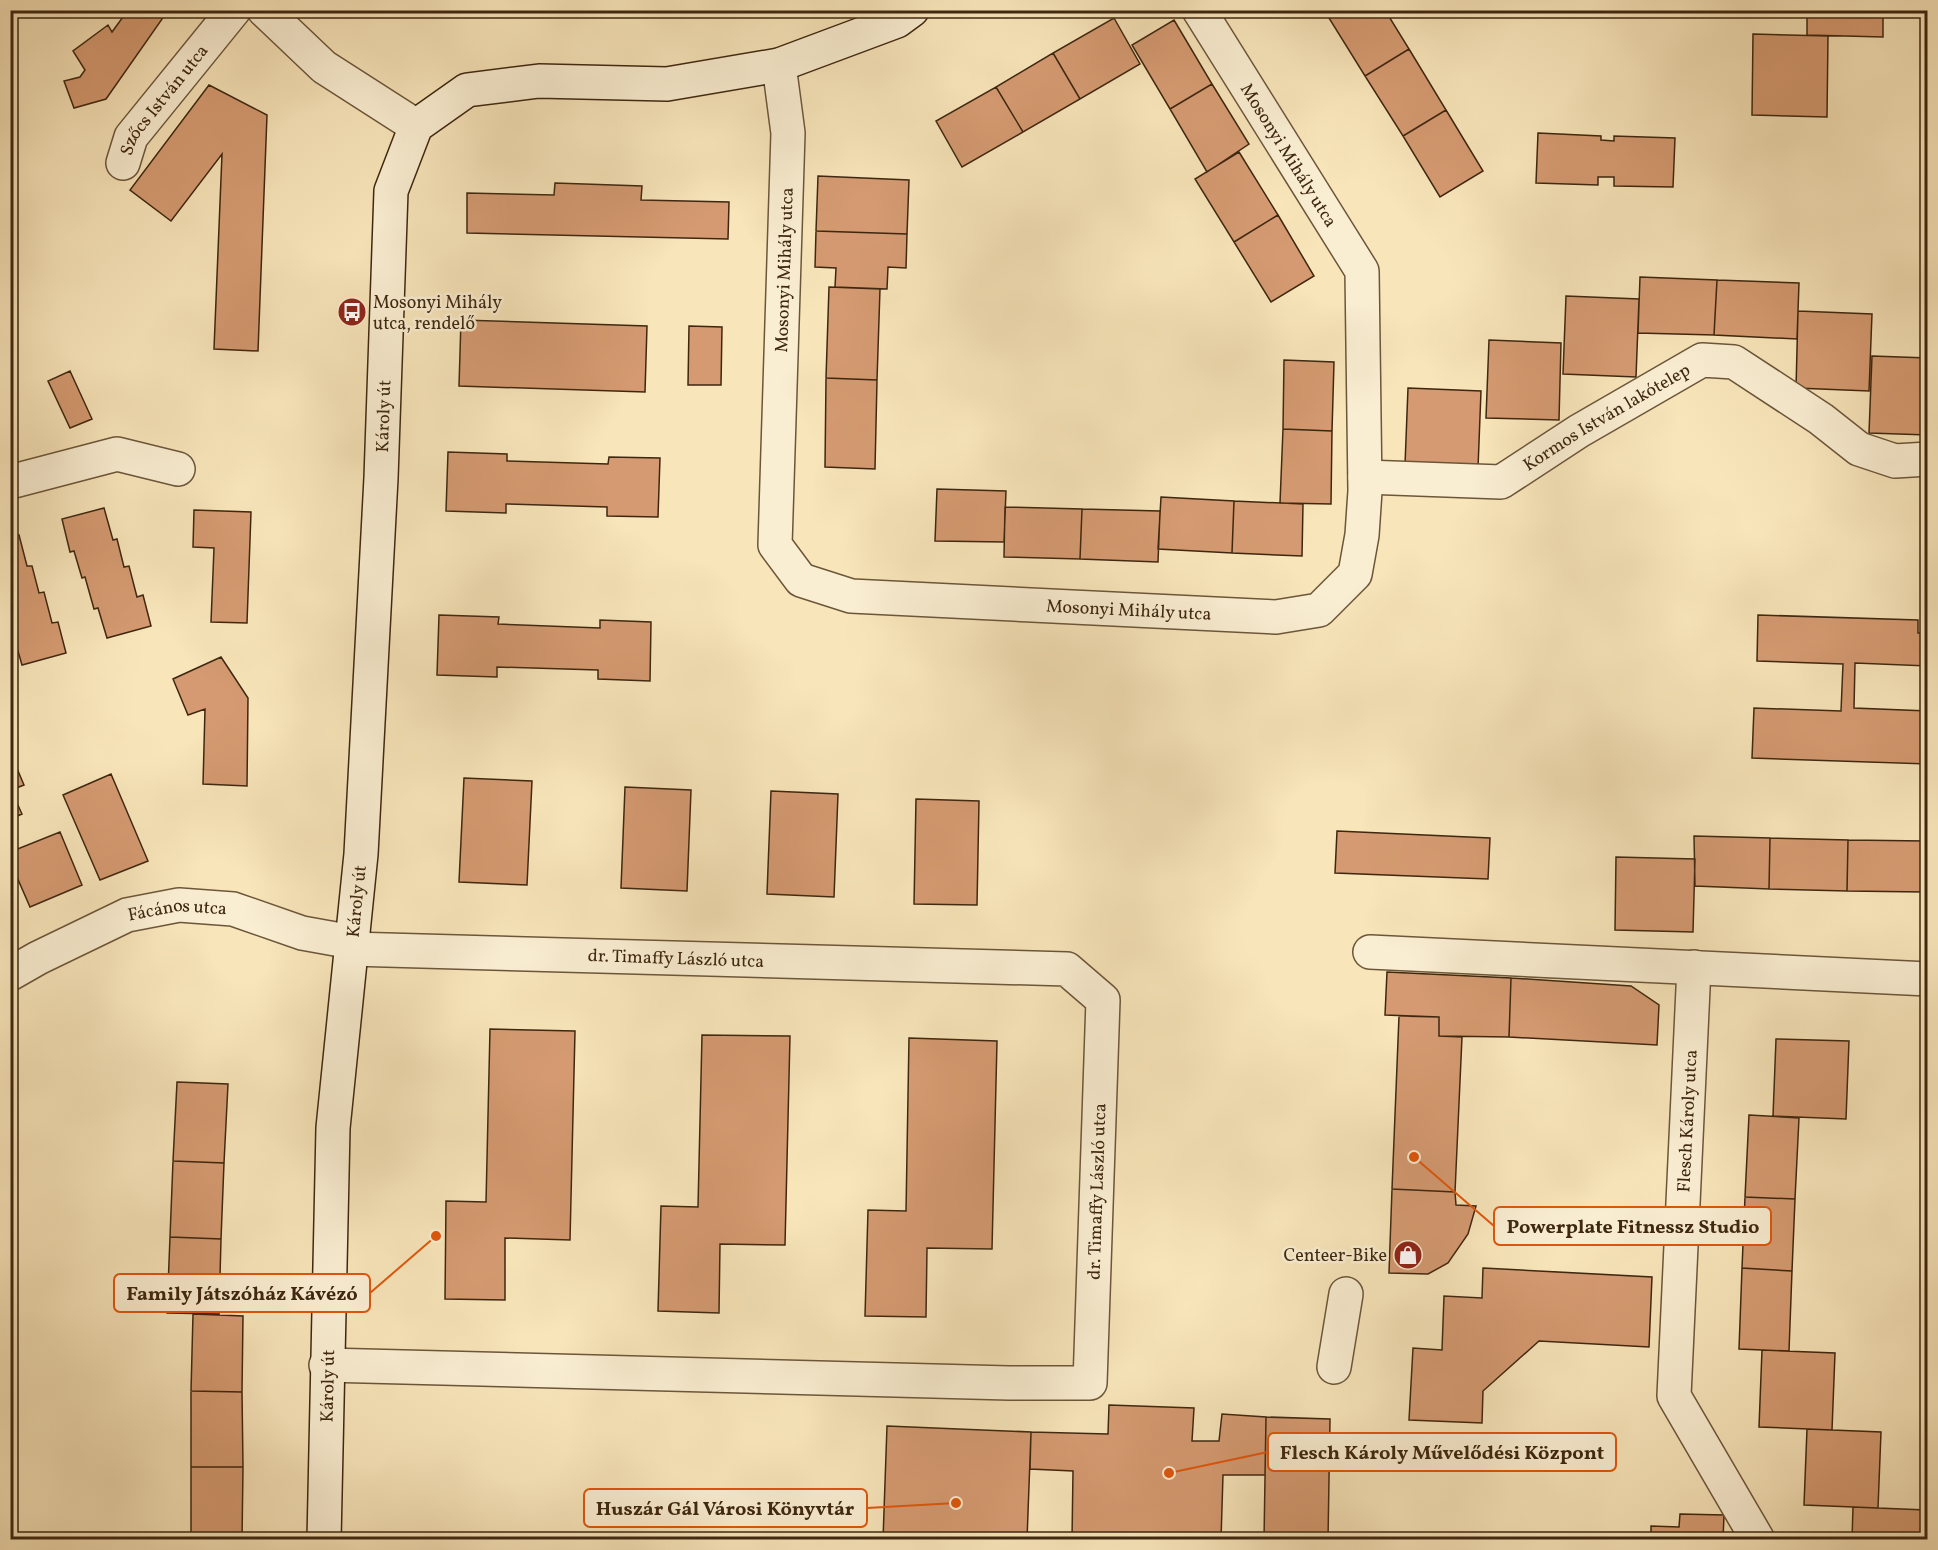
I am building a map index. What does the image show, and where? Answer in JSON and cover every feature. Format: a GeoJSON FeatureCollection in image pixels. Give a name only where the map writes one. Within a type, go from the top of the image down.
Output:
{"type":"FeatureCollection","features":[{"type":"Feature","properties":{"kind":"street","name":"Szőcs István utca"},"geometry":{"type":"LineString","coordinates":[[123,163],[131,137],[234,10]]}},
{"type":"Feature","properties":{"kind":"street"},"geometry":{"type":"LineString","coordinates":[[264,10],[324,67],[416,126],[467,90],[539,81],[667,84],[779,65],[897,21],[912,10]]}},
{"type":"Feature","properties":{"kind":"street","name":"Mosonyi Mihály utca"},"geometry":{"type":"LineString","coordinates":[[779,65],[788,133],[775,545],[801,580],[851,596],[1276,617],[1319,610],[1355,574],[1362,535],[1365,477],[1362,271],[1199,10]]}},
{"type":"Feature","properties":{"kind":"street","name":"Károly út"},"geometry":{"type":"LineString","coordinates":[[324,1539],[326,1365],[333,1128],[361,854],[377,549],[391,191],[416,126]]}},
{"type":"Feature","properties":{"kind":"street","name":"Kormos István lakótelep"},"geometry":{"type":"LineString","coordinates":[[1365,477],[1501,482],[1579,431],[1702,360],[1734,362],[1821,419],[1859,449],[1895,461],[1928,459]]}},
{"type":"Feature","properties":{"kind":"street"},"geometry":{"type":"LineString","coordinates":[[10,482],[117,454],[178,469]]}},
{"type":"Feature","properties":{"kind":"street","name":"Fácános utca"},"geometry":{"type":"LineString","coordinates":[[10,974],[127,915],[179,905],[234,909],[302,933],[351,946]]}},
{"type":"Feature","properties":{"kind":"street","name":"dr. Timaffy László utca"},"geometry":{"type":"LineString","coordinates":[[326,1365],[1008,1383],[1090,1383],[1103,1000],[1067,969],[351,946]]}},
{"type":"Feature","properties":{"kind":"street"},"geometry":{"type":"LineString","coordinates":[[1370,952],[1928,979]]}},
{"type":"Feature","properties":{"kind":"street","name":"Flesch Károly utca"},"geometry":{"type":"LineString","coordinates":[[1694,967],[1674,1396],[1758,1539]]}},
{"type":"Feature","properties":{"kind":"street"},"geometry":{"type":"LineString","coordinates":[[1334,1366],[1347,1294]]}},
{"type":"Feature","properties":{"kind":"building"},"geometry":{"type":"Polygon","coordinates":[[[128,10],[167,12],[106,99],[74,108],[64,81],[80,77],[85,70],[73,51],[108,25],[112,32],[128,10]]]}},
{"type":"Feature","properties":{"kind":"building"},"geometry":{"type":"Polygon","coordinates":[[[1324,10],[1385,10],[1409,49],[1365,76],[1324,10]]]}},
{"type":"Feature","properties":{"kind":"building"},"geometry":{"type":"Polygon","coordinates":[[[1807,10],[1883,10],[1883,37],[1807,35],[1807,10]]]}},
{"type":"Feature","properties":{"kind":"building"},"geometry":{"type":"Polygon","coordinates":[[[1114,18],[1140,64],[1080,99],[1053,53],[1114,18]]]}},
{"type":"Feature","properties":{"kind":"building"},"geometry":{"type":"Polygon","coordinates":[[[1174,20],[1212,84],[1170,109],[1132,45],[1174,20]]]}},
{"type":"Feature","properties":{"kind":"building"},"geometry":{"type":"Polygon","coordinates":[[[1753,34],[1828,36],[1827,117],[1752,115],[1753,34]]]}},
{"type":"Feature","properties":{"kind":"building"},"geometry":{"type":"Polygon","coordinates":[[[1409,49],[1446,110],[1403,136],[1365,76],[1409,49]]]}},
{"type":"Feature","properties":{"kind":"building"},"geometry":{"type":"Polygon","coordinates":[[[1053,53],[1080,99],[1023,132],[996,87],[1053,53]]]}},
{"type":"Feature","properties":{"kind":"building"},"geometry":{"type":"Polygon","coordinates":[[[1212,84],[1249,144],[1207,172],[1170,109],[1212,84]]]}},
{"type":"Feature","properties":{"kind":"building"},"geometry":{"type":"Polygon","coordinates":[[[209,85],[267,115],[258,351],[214,349],[222,154],[171,221],[130,190],[209,85]]]}},
{"type":"Feature","properties":{"kind":"building"},"geometry":{"type":"Polygon","coordinates":[[[996,87],[1023,132],[962,167],[936,121],[996,87]]]}},
{"type":"Feature","properties":{"kind":"building"},"geometry":{"type":"Polygon","coordinates":[[[1446,110],[1483,171],[1440,197],[1403,136],[1446,110]]]}},
{"type":"Feature","properties":{"kind":"building"},"geometry":{"type":"Polygon","coordinates":[[[1538,133],[1601,136],[1601,140],[1614,141],[1614,136],[1675,138],[1673,187],[1614,186],[1614,177],[1598,177],[1598,185],[1536,183],[1538,133]]]}},
{"type":"Feature","properties":{"kind":"building"},"geometry":{"type":"Polygon","coordinates":[[[1239,152],[1278,215],[1234,242],[1195,179],[1239,152]]]}},
{"type":"Feature","properties":{"kind":"building"},"geometry":{"type":"Polygon","coordinates":[[[818,176],[909,180],[907,234],[816,231],[818,176]]]}},
{"type":"Feature","properties":{"kind":"building"},"geometry":{"type":"Polygon","coordinates":[[[555,183],[642,186],[641,200],[729,202],[728,239],[467,233],[467,193],[554,195],[555,183]]]}},
{"type":"Feature","properties":{"kind":"building"},"geometry":{"type":"Polygon","coordinates":[[[1278,215],[1314,276],[1271,302],[1234,242],[1278,215]]]}},
{"type":"Feature","properties":{"kind":"building"},"geometry":{"type":"Polygon","coordinates":[[[816,231],[907,234],[906,268],[888,267],[887,289],[835,287],[836,268],[815,267],[816,231]]]}},
{"type":"Feature","properties":{"kind":"building"},"geometry":{"type":"Polygon","coordinates":[[[1640,277],[1717,280],[1714,335],[1638,333],[1640,277]]]}},
{"type":"Feature","properties":{"kind":"building"},"geometry":{"type":"Polygon","coordinates":[[[1717,280],[1799,283],[1797,339],[1714,335],[1717,280]]]}},
{"type":"Feature","properties":{"kind":"building"},"geometry":{"type":"Polygon","coordinates":[[[829,287],[880,289],[877,380],[826,378],[829,287]]]}},
{"type":"Feature","properties":{"kind":"building"},"geometry":{"type":"Polygon","coordinates":[[[1566,296],[1639,299],[1636,377],[1563,374],[1566,296]]]}},
{"type":"Feature","properties":{"kind":"building"},"geometry":{"type":"Polygon","coordinates":[[[1798,311],[1872,314],[1869,391],[1796,388],[1798,311]]]}},
{"type":"Feature","properties":{"kind":"building"},"geometry":{"type":"Polygon","coordinates":[[[461,320],[647,326],[645,392],[459,386],[461,320]]]}},
{"type":"Feature","properties":{"kind":"building"},"geometry":{"type":"Polygon","coordinates":[[[689,326],[722,327],[721,385],[688,385],[689,326]]]}},
{"type":"Feature","properties":{"kind":"building"},"geometry":{"type":"Polygon","coordinates":[[[1489,340],[1561,343],[1559,420],[1486,418],[1489,340]]]}},
{"type":"Feature","properties":{"kind":"building"},"geometry":{"type":"Polygon","coordinates":[[[1872,356],[1928,358],[1928,435],[1869,433],[1872,356]]]}},
{"type":"Feature","properties":{"kind":"building"},"geometry":{"type":"Polygon","coordinates":[[[1284,360],[1334,362],[1332,431],[1283,429],[1284,360]]]}},
{"type":"Feature","properties":{"kind":"building"},"geometry":{"type":"Polygon","coordinates":[[[70,371],[92,419],[70,428],[48,381],[70,371]]]}},
{"type":"Feature","properties":{"kind":"building"},"geometry":{"type":"Polygon","coordinates":[[[826,378],[877,380],[875,469],[825,467],[826,378]]]}},
{"type":"Feature","properties":{"kind":"building"},"geometry":{"type":"Polygon","coordinates":[[[1408,388],[1481,391],[1478,468],[1405,465],[1408,388]]]}},
{"type":"Feature","properties":{"kind":"building"},"geometry":{"type":"Polygon","coordinates":[[[1283,429],[1332,431],[1331,504],[1280,503],[1283,429]]]}},
{"type":"Feature","properties":{"kind":"building"},"geometry":{"type":"Polygon","coordinates":[[[448,452],[507,454],[507,461],[608,464],[609,457],[660,458],[658,517],[607,516],[607,507],[506,504],[506,513],[446,511],[448,452]]]}},
{"type":"Feature","properties":{"kind":"building"},"geometry":{"type":"Polygon","coordinates":[[[937,489],[1006,491],[1004,542],[935,541],[937,489]]]}},
{"type":"Feature","properties":{"kind":"building"},"geometry":{"type":"Polygon","coordinates":[[[1161,497],[1234,501],[1232,553],[1158,549],[1161,497]]]}},
{"type":"Feature","properties":{"kind":"building"},"geometry":{"type":"Polygon","coordinates":[[[1234,501],[1303,504],[1302,556],[1232,553],[1234,501]]]}},
{"type":"Feature","properties":{"kind":"building"},"geometry":{"type":"Polygon","coordinates":[[[1005,507],[1082,509],[1080,559],[1004,557],[1005,507]]]}},
{"type":"Feature","properties":{"kind":"building"},"geometry":{"type":"Polygon","coordinates":[[[104,508],[113,540],[117,539],[124,567],[129,566],[137,597],[143,595],[151,626],[107,638],[98,608],[94,609],[85,577],[82,578],[74,551],[70,552],[62,519],[104,508]]]}},
{"type":"Feature","properties":{"kind":"building"},"geometry":{"type":"Polygon","coordinates":[[[1082,509],[1160,511],[1158,562],[1080,559],[1082,509]]]}},
{"type":"Feature","properties":{"kind":"building"},"geometry":{"type":"Polygon","coordinates":[[[194,510],[251,512],[247,623],[211,622],[214,548],[193,547],[194,510]]]}},
{"type":"Feature","properties":{"kind":"building"},"geometry":{"type":"Polygon","coordinates":[[[19,535],[27,566],[32,566],[39,593],[44,592],[52,623],[58,622],[66,653],[22,665],[13,634],[10,635],[10,537],[19,535]]]}},
{"type":"Feature","properties":{"kind":"building"},"geometry":{"type":"Polygon","coordinates":[[[439,615],[499,617],[498,624],[600,628],[600,620],[651,622],[650,681],[598,679],[598,670],[497,667],[497,677],[437,675],[439,615]]]}},
{"type":"Feature","properties":{"kind":"building"},"geometry":{"type":"Polygon","coordinates":[[[1758,615],[1918,620],[1918,633],[1928,633],[1928,666],[1855,663],[1854,708],[1928,711],[1928,764],[1752,758],[1754,708],[1841,711],[1843,664],[1757,661],[1758,615]]]}},
{"type":"Feature","properties":{"kind":"building"},"geometry":{"type":"Polygon","coordinates":[[[221,657],[248,698],[247,786],[203,784],[205,709],[188,715],[173,679],[221,657]]]}},
{"type":"Feature","properties":{"kind":"building"},"geometry":{"type":"Polygon","coordinates":[[[13,759],[24,785],[11,790],[22,814],[10,819],[10,760],[13,759]]]}},
{"type":"Feature","properties":{"kind":"building"},"geometry":{"type":"Polygon","coordinates":[[[111,774],[148,861],[100,880],[63,795],[111,774]]]}},
{"type":"Feature","properties":{"kind":"building"},"geometry":{"type":"Polygon","coordinates":[[[464,778],[532,781],[527,885],[459,882],[464,778]]]}},
{"type":"Feature","properties":{"kind":"building"},"geometry":{"type":"Polygon","coordinates":[[[625,787],[691,790],[687,891],[621,888],[625,787]]]}},
{"type":"Feature","properties":{"kind":"building"},"geometry":{"type":"Polygon","coordinates":[[[771,791],[838,794],[834,897],[767,894],[771,791]]]}},
{"type":"Feature","properties":{"kind":"building"},"geometry":{"type":"Polygon","coordinates":[[[916,799],[979,801],[977,905],[914,904],[916,799]]]}},
{"type":"Feature","properties":{"kind":"building"},"geometry":{"type":"Polygon","coordinates":[[[1337,831],[1490,838],[1488,879],[1335,873],[1337,831]]]}},
{"type":"Feature","properties":{"kind":"building"},"geometry":{"type":"Polygon","coordinates":[[[60,832],[82,885],[30,907],[10,861],[10,852],[60,832]]]}},
{"type":"Feature","properties":{"kind":"building"},"geometry":{"type":"Polygon","coordinates":[[[1694,836],[1770,838],[1769,889],[1695,886],[1694,836]]]}},
{"type":"Feature","properties":{"kind":"building"},"geometry":{"type":"Polygon","coordinates":[[[1770,838],[1848,840],[1847,891],[1769,889],[1770,838]]]}},
{"type":"Feature","properties":{"kind":"building"},"geometry":{"type":"Polygon","coordinates":[[[1848,840],[1925,841],[1924,892],[1847,891],[1848,840]]]}},
{"type":"Feature","properties":{"kind":"building"},"geometry":{"type":"Polygon","coordinates":[[[1616,857],[1695,859],[1693,932],[1615,930],[1616,857]]]}},
{"type":"Feature","properties":{"kind":"building"},"geometry":{"type":"Polygon","coordinates":[[[1387,972],[1511,978],[1509,1037],[1439,1036],[1439,1017],[1385,1015],[1387,972]]]}},
{"type":"Feature","properties":{"kind":"building"},"geometry":{"type":"Polygon","coordinates":[[[1511,978],[1631,986],[1659,1005],[1657,1045],[1509,1037],[1511,978]]]}},
{"type":"Feature","properties":{"kind":"building"},"geometry":{"type":"Polygon","coordinates":[[[1399,1016],[1439,1017],[1439,1036],[1462,1037],[1455,1192],[1392,1189],[1399,1016]]]}},
{"type":"Feature","properties":{"kind":"building"},"geometry":{"type":"Polygon","coordinates":[[[490,1029],[575,1031],[570,1240],[505,1238],[505,1300],[445,1299],[446,1201],[486,1202],[490,1029]]]}},
{"type":"Feature","properties":{"kind":"building"},"geometry":{"type":"Polygon","coordinates":[[[702,1035],[790,1036],[785,1245],[720,1244],[719,1313],[658,1311],[661,1206],[698,1207],[702,1035]]]}},
{"type":"Feature","properties":{"kind":"building"},"geometry":{"type":"Polygon","coordinates":[[[909,1038],[997,1041],[992,1249],[927,1248],[926,1317],[865,1316],[868,1210],[906,1211],[909,1038]]]}},
{"type":"Feature","properties":{"kind":"building"},"geometry":{"type":"Polygon","coordinates":[[[1776,1039],[1849,1041],[1846,1119],[1773,1116],[1776,1039]]]}},
{"type":"Feature","properties":{"kind":"building"},"geometry":{"type":"Polygon","coordinates":[[[177,1082],[228,1084],[224,1163],[173,1161],[177,1082]]]}},
{"type":"Feature","properties":{"kind":"building"},"geometry":{"type":"Polygon","coordinates":[[[1749,1115],[1799,1118],[1795,1199],[1745,1197],[1749,1115]]]}},
{"type":"Feature","properties":{"kind":"building"},"geometry":{"type":"Polygon","coordinates":[[[173,1161],[224,1163],[221,1239],[170,1237],[173,1161]]]}},
{"type":"Feature","properties":{"kind":"building"},"geometry":{"type":"Polygon","coordinates":[[[1392,1189],[1455,1192],[1456,1205],[1476,1206],[1468,1234],[1448,1263],[1428,1274],[1389,1273],[1392,1189]]]}},
{"type":"Feature","properties":{"kind":"building"},"geometry":{"type":"Polygon","coordinates":[[[1745,1197],[1795,1199],[1792,1271],[1742,1268],[1745,1197]]]}},
{"type":"Feature","properties":{"kind":"building"},"geometry":{"type":"Polygon","coordinates":[[[170,1237],[221,1239],[219,1314],[167,1313],[170,1237]]]}},
{"type":"Feature","properties":{"kind":"building"},"geometry":{"type":"Polygon","coordinates":[[[1483,1268],[1652,1277],[1649,1347],[1539,1341],[1483,1391],[1482,1423],[1409,1420],[1413,1348],[1442,1350],[1444,1296],[1482,1298],[1483,1268]]]}},
{"type":"Feature","properties":{"kind":"building"},"geometry":{"type":"Polygon","coordinates":[[[1742,1268],[1792,1271],[1789,1351],[1739,1349],[1742,1268]]]}},
{"type":"Feature","properties":{"kind":"building"},"geometry":{"type":"Polygon","coordinates":[[[193,1314],[243,1316],[242,1392],[191,1391],[193,1314]]]}},
{"type":"Feature","properties":{"kind":"building"},"geometry":{"type":"Polygon","coordinates":[[[1762,1350],[1835,1353],[1832,1430],[1759,1427],[1762,1350]]]}},
{"type":"Feature","properties":{"kind":"building"},"geometry":{"type":"Polygon","coordinates":[[[191,1391],[242,1392],[243,1467],[191,1467],[191,1391]]]}},
{"type":"Feature","properties":{"kind":"building"},"geometry":{"type":"Polygon","coordinates":[[[1109,1405],[1194,1408],[1192,1441],[1219,1441],[1222,1414],[1266,1417],[1265,1475],[1223,1475],[1221,1540],[1027,1540],[1027,1537],[1072,1539],[1073,1471],[1030,1469],[1031,1432],[1108,1434],[1109,1405]]]}},
{"type":"Feature","properties":{"kind":"building"},"geometry":{"type":"Polygon","coordinates":[[[1266,1417],[1330,1419],[1328,1540],[1264,1540],[1266,1417]]]}},
{"type":"Feature","properties":{"kind":"building"},"geometry":{"type":"Polygon","coordinates":[[[887,1426],[1031,1432],[1027,1540],[883,1540],[887,1426]]]}},
{"type":"Feature","properties":{"kind":"building"},"geometry":{"type":"Polygon","coordinates":[[[1807,1429],[1881,1432],[1878,1508],[1804,1505],[1807,1429]]]}},
{"type":"Feature","properties":{"kind":"building"},"geometry":{"type":"Polygon","coordinates":[[[191,1467],[243,1467],[242,1540],[191,1540],[191,1467]]]}},
{"type":"Feature","properties":{"kind":"building"},"geometry":{"type":"Polygon","coordinates":[[[1853,1507],[1926,1510],[1925,1540],[1852,1540],[1853,1507]]]}},
{"type":"Feature","properties":{"kind":"building"},"geometry":{"type":"Polygon","coordinates":[[[1680,1514],[1724,1515],[1723,1540],[1651,1540],[1651,1526],[1679,1527],[1680,1514]]]}},
{"type":"Feature","properties":{"kind":"place","name":"Mosonyi Mihály utca, rendelő"},"geometry":{"type":"Point","coordinates":[352,312]}},
{"type":"Feature","properties":{"kind":"place","name":"Powerplate Fitnessz Studio"},"geometry":{"type":"Point","coordinates":[1414,1157]}},
{"type":"Feature","properties":{"kind":"place","name":"Family Játszóház Kávézó"},"geometry":{"type":"Point","coordinates":[436,1236]}},
{"type":"Feature","properties":{"kind":"place","name":"Centeer-Bike"},"geometry":{"type":"Point","coordinates":[1408,1255]}},
{"type":"Feature","properties":{"kind":"place","name":"Flesch Károly Művelődési Központ"},"geometry":{"type":"Point","coordinates":[1169,1473]}},
{"type":"Feature","properties":{"kind":"place","name":"Huszár Gál Városi Könyvtár"},"geometry":{"type":"Point","coordinates":[956,1503]}}]}
